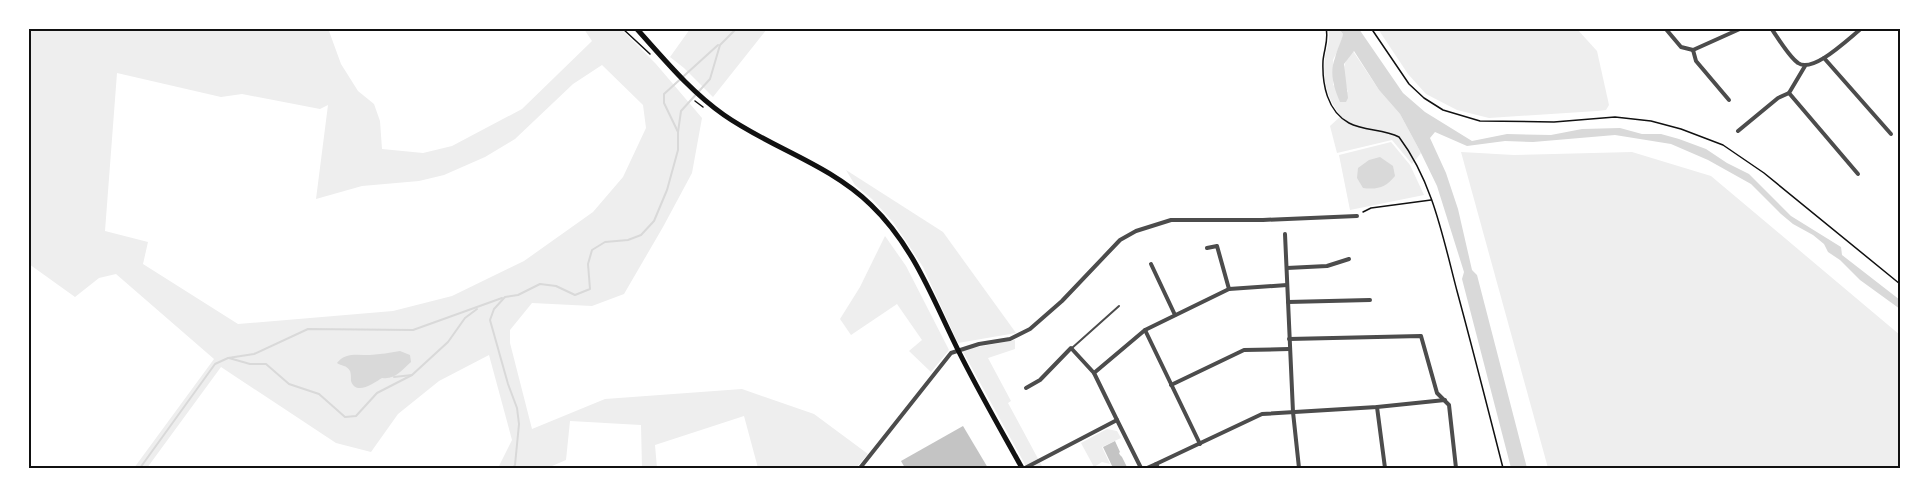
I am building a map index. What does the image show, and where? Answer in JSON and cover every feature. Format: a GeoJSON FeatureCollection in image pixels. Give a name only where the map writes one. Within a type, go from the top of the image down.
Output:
{"type":"FeatureCollection","features":[{"type":"Feature","properties":{"kind":"main road"},"geometry":{"type":"LineString","coordinates":[[636,28],[703,99],[744,128],[836,177],[869,202],[912,255],[958,350],[1024,468]]}},
{"type":"Feature","properties":{"kind":"street"},"geometry":{"type":"LineString","coordinates":[[1665,28],[1681,47],[1693,50],[1742,28]]}},
{"type":"Feature","properties":{"kind":"street"},"geometry":{"type":"LineString","coordinates":[[1772,28],[1796,62],[1805,66],[1824,58],[1862,28]]}},
{"type":"Feature","properties":{"kind":"street"},"geometry":{"type":"LineString","coordinates":[[1693,50],[1696,61],[1729,100]]}},
{"type":"Feature","properties":{"kind":"street"},"geometry":{"type":"LineString","coordinates":[[1824,58],[1891,134]]}},
{"type":"Feature","properties":{"kind":"street"},"geometry":{"type":"LineString","coordinates":[[1738,131],[1778,98],[1789,93],[1805,66]]}},
{"type":"Feature","properties":{"kind":"street"},"geometry":{"type":"LineString","coordinates":[[1789,93],[1858,174]]}},
{"type":"Feature","properties":{"kind":"street"},"geometry":{"type":"LineString","coordinates":[[860,468],[951,353],[979,344],[1010,339],[1030,329],[1062,301],[1120,240],[1146,227],[1171,220],[1263,220],[1357,216]]}},
{"type":"Feature","properties":{"kind":"street"},"geometry":{"type":"LineString","coordinates":[[1286,234],[1289,349],[1299,468]]}},
{"type":"Feature","properties":{"kind":"street"},"geometry":{"type":"LineString","coordinates":[[1207,248],[1218,246],[1229,289]]}},
{"type":"Feature","properties":{"kind":"street"},"geometry":{"type":"LineString","coordinates":[[1287,268],[1327,266],[1349,259]]}},
{"type":"Feature","properties":{"kind":"street"},"geometry":{"type":"LineString","coordinates":[[1151,264],[1175,315]]}},
{"type":"Feature","properties":{"kind":"street"},"geometry":{"type":"LineString","coordinates":[[1094,373],[1145,330],[1229,289],[1287,285]]}},
{"type":"Feature","properties":{"kind":"street"},"geometry":{"type":"LineString","coordinates":[[1288,302],[1370,300]]}},
{"type":"Feature","properties":{"kind":"street"},"geometry":{"type":"LineString","coordinates":[[1145,330],[1200,444]]}},
{"type":"Feature","properties":{"kind":"street"},"geometry":{"type":"LineString","coordinates":[[1289,339],[1421,336],[1437,393],[1449,405],[1456,468]]}},
{"type":"Feature","properties":{"kind":"street"},"geometry":{"type":"LineString","coordinates":[[1026,388],[1040,380],[1071,348],[1094,373],[1141,468]]}},
{"type":"Feature","properties":{"kind":"street"},"geometry":{"type":"LineString","coordinates":[[1171,385],[1244,350],[1289,349]]}},
{"type":"Feature","properties":{"kind":"street"},"geometry":{"type":"LineString","coordinates":[[1147,468],[1157,466],[1262,414],[1445,400]]}},
{"type":"Feature","properties":{"kind":"street"},"geometry":{"type":"LineString","coordinates":[[1377,407],[1385,468]]}},
{"type":"Feature","properties":{"kind":"street"},"geometry":{"type":"LineString","coordinates":[[1024,468],[1117,420]]}},
{"type":"Feature","properties":{"kind":"lane"},"geometry":{"type":"LineString","coordinates":[[1071,348],[1119,306]]}},
{"type":"Feature","properties":{"kind":"path"},"geometry":{"type":"LineString","coordinates":[[622,28],[652,57]]}},
{"type":"Feature","properties":{"kind":"path"},"geometry":{"type":"LineString","coordinates":[[1326,28],[1328,39],[1323,60],[1328,101],[1342,118],[1350,123],[1399,137],[1415,162],[1432,200],[1503,468]]}},
{"type":"Feature","properties":{"kind":"path"},"geometry":{"type":"LineString","coordinates":[[1371,28],[1409,84],[1424,98],[1443,110],[1480,121],[1554,122],[1616,117],[1651,121],[1681,129],[1723,145],[1764,172],[1900,284]]}},
{"type":"Feature","properties":{"kind":"path"},"geometry":{"type":"LineString","coordinates":[[698,103],[707,111]]}},
{"type":"Feature","properties":{"kind":"path"},"geometry":{"type":"LineString","coordinates":[[1357,216],[1371,208],[1432,200]]}},
{"type":"Feature","properties":{"kind":"shaded area"},"geometry":{"type":"Polygon","coordinates":[[[29,29],[325,29],[329,31],[341,64],[358,91],[374,104],[380,121],[382,149],[423,153],[452,146],[522,109],[592,41],[584,29],[621,29],[656,64],[702,118],[692,173],[624,294],[592,306],[532,303],[510,330],[510,343],[532,429],[605,399],[742,389],[814,414],[868,454],[856,468],[758,468],[744,416],[655,445],[657,468],[642,468],[641,425],[570,421],[566,460],[552,468],[498,468],[512,440],[489,355],[439,381],[398,414],[371,452],[336,443],[221,367],[147,468],[134,468],[214,359],[116,274],[99,278],[75,297],[29,264],[29,29]],[[602,65],[573,84],[515,139],[485,157],[444,175],[419,181],[362,186],[316,199],[328,105],[320,109],[242,94],[221,97],[117,73],[105,231],[148,242],[143,264],[238,324],[393,311],[452,296],[524,261],[593,212],[623,177],[646,128],[643,105],[602,65]]]}},
{"type":"Feature","properties":{"kind":"shaded area"},"geometry":{"type":"Polygon","coordinates":[[[690,29],[767,29],[713,97],[670,57],[690,29]]]}},
{"type":"Feature","properties":{"kind":"shaded area"},"geometry":{"type":"Polygon","coordinates":[[[1328,29],[1339,29],[1343,34],[1333,60],[1333,85],[1348,92],[1344,70],[1346,60],[1353,51],[1379,90],[1400,114],[1421,153],[1412,164],[1392,140],[1337,153],[1330,126],[1341,116],[1329,96],[1324,73],[1329,40],[1328,29]]]}},
{"type":"Feature","properties":{"kind":"shaded area"},"geometry":{"type":"Polygon","coordinates":[[[1339,29],[1359,29],[1403,93],[1425,112],[1472,141],[1507,134],[1551,135],[1582,129],[1620,128],[1642,134],[1661,134],[1706,149],[1749,174],[1791,216],[1841,247],[1842,255],[1900,300],[1900,309],[1860,280],[1840,260],[1828,252],[1824,244],[1813,235],[1781,214],[1751,184],[1708,160],[1671,144],[1615,135],[1533,142],[1505,141],[1467,146],[1435,132],[1430,138],[1446,173],[1458,209],[1472,270],[1477,275],[1527,468],[1511,468],[1462,279],[1464,272],[1437,186],[1400,114],[1379,90],[1354,51],[1344,64],[1348,98],[1346,102],[1340,102],[1332,75],[1333,64],[1343,34],[1339,29]]]}},
{"type":"Feature","properties":{"kind":"shaded area"},"geometry":{"type":"Polygon","coordinates":[[[1378,29],[1577,29],[1597,51],[1609,105],[1606,110],[1597,111],[1489,118],[1457,110],[1426,94],[1408,74],[1378,29]]]}},
{"type":"Feature","properties":{"kind":"shaded area"},"geometry":{"type":"Polygon","coordinates":[[[1391,142],[1410,165],[1424,195],[1350,210],[1339,155],[1391,142]]]}},
{"type":"Feature","properties":{"kind":"shaded area"},"geometry":{"type":"Polygon","coordinates":[[[1461,152],[1514,155],[1632,152],[1711,176],[1900,335],[1900,468],[1548,468],[1461,152]]]}},
{"type":"Feature","properties":{"kind":"shaded area"},"geometry":{"type":"Polygon","coordinates":[[[1380,157],[1393,166],[1395,176],[1381,187],[1363,188],[1357,178],[1358,168],[1369,160],[1380,157]]]}},
{"type":"Feature","properties":{"kind":"shaded area"},"geometry":{"type":"Polygon","coordinates":[[[846,170],[943,232],[1016,333],[958,343],[923,267],[893,222],[872,199],[855,185],[846,170]]]}},
{"type":"Feature","properties":{"kind":"shaded area"},"geometry":{"type":"Polygon","coordinates":[[[885,236],[906,266],[949,350],[931,372],[909,351],[922,340],[897,304],[851,335],[840,319],[860,287],[885,236]]]}},
{"type":"Feature","properties":{"kind":"shaded area"},"geometry":{"type":"Polygon","coordinates":[[[1015,340],[1015,349],[988,358],[1011,401],[1008,403],[1043,468],[1027,468],[962,350],[1015,340]]]}},
{"type":"Feature","properties":{"kind":"shaded area"},"geometry":{"type":"Polygon","coordinates":[[[400,351],[410,355],[411,362],[395,376],[382,378],[361,388],[353,385],[349,369],[337,363],[348,356],[400,351]]]}},
{"type":"Feature","properties":{"kind":"shaded area"},"geometry":{"type":"Polygon","coordinates":[[[1107,429],[1117,431],[1121,438],[1102,447],[1110,464],[1102,462],[1094,467],[1081,443],[1107,429]]]}},
{"type":"Feature","properties":{"kind":"building"},"geometry":{"type":"Polygon","coordinates":[[[963,426],[988,468],[905,468],[901,461],[963,426]]]}},
{"type":"Feature","properties":{"kind":"building"},"geometry":{"type":"Polygon","coordinates":[[[1115,441],[1127,467],[1125,468],[1113,468],[1103,447],[1115,441]]]}},
{"type":"Feature","properties":{"kind":"waterway"},"geometry":{"type":"LineString","coordinates":[[513,468],[519,424],[517,408],[490,320],[494,309],[505,297],[518,295],[540,284],[556,286],[575,295],[590,289],[588,264],[592,250],[605,242],[628,240],[641,235],[654,221],[667,190],[678,150],[681,111],[710,79],[720,45],[737,28]]}},
{"type":"Feature","properties":{"kind":"waterway"},"geometry":{"type":"LineString","coordinates":[[678,132],[664,103],[664,94],[718,45]]}},
{"type":"Feature","properties":{"kind":"waterway"},"geometry":{"type":"LineString","coordinates":[[140,468],[215,364],[228,358],[254,354],[308,329],[413,330],[502,298]]}},
{"type":"Feature","properties":{"kind":"waterway"},"geometry":{"type":"LineString","coordinates":[[394,377],[412,375],[448,342],[465,318],[477,309]]}},
{"type":"Feature","properties":{"kind":"waterway"},"geometry":{"type":"LineString","coordinates":[[229,358],[250,364],[266,364],[289,384],[319,394],[345,417],[356,416],[377,393],[412,375]]}}]}
